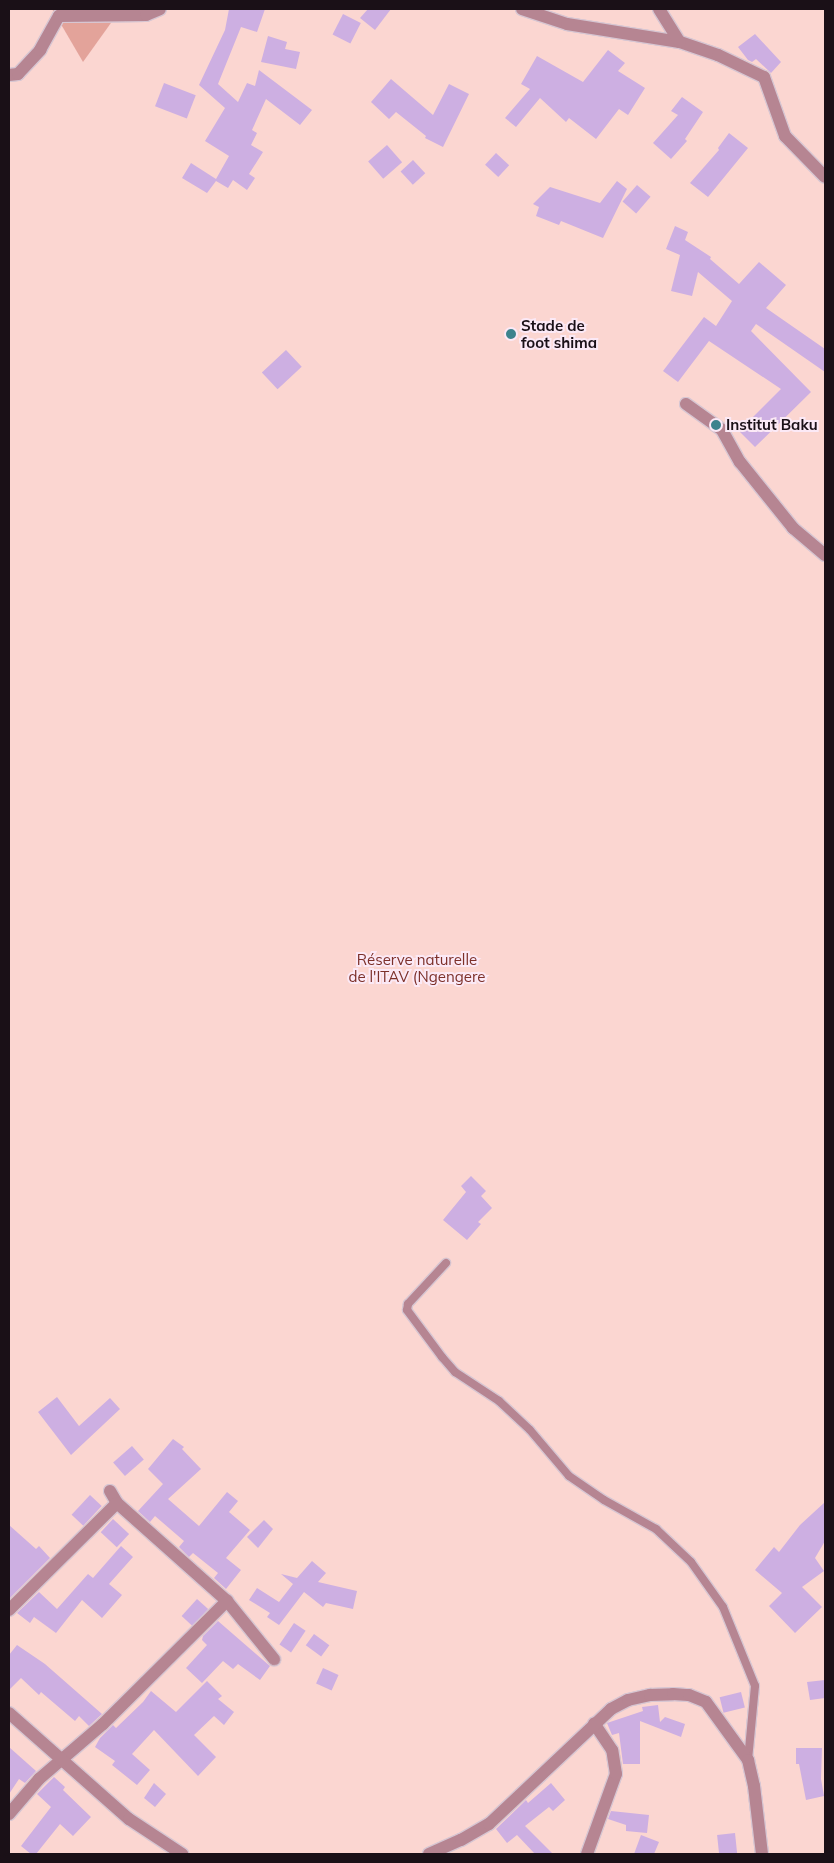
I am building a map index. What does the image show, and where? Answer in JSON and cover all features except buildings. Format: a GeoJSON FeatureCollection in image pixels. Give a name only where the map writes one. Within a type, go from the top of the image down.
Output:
{"type":"FeatureCollection","features":[{"type":"Feature","properties":{"kind":"street"},"geometry":{"type":"LineString","coordinates":[[9,75],[18,74],[40,50],[58,16],[146,15],[160,9]]}},
{"type":"Feature","properties":{"kind":"street"},"geometry":{"type":"LineString","coordinates":[[522,9],[566,24],[680,42],[718,55],[764,77],[785,136],[825,178]]}},
{"type":"Feature","properties":{"kind":"street"},"geometry":{"type":"LineString","coordinates":[[659,9],[680,42]]}},
{"type":"Feature","properties":{"kind":"street"},"geometry":{"type":"LineString","coordinates":[[686,404],[722,430],[740,462],[793,528],[825,555]]}},
{"type":"Feature","properties":{"kind":"street"},"geometry":{"type":"LineString","coordinates":[[110,1491],[117,1503],[226,1601],[274,1659]]}},
{"type":"Feature","properties":{"kind":"street"},"geometry":{"type":"LineString","coordinates":[[9,1610],[117,1503]]}},
{"type":"Feature","properties":{"kind":"street"},"geometry":{"type":"LineString","coordinates":[[9,1814],[17,1802],[61,1758],[103,1724],[226,1601]]}},
{"type":"Feature","properties":{"kind":"street"},"geometry":{"type":"LineString","coordinates":[[429,1854],[462,1840],[489,1824],[611,1709],[628,1700],[650,1695],[689,1695],[706,1702],[748,1760],[754,1786],[762,1854]]}},
{"type":"Feature","properties":{"kind":"street"},"geometry":{"type":"LineString","coordinates":[[9,1713],[129,1819],[182,1854]]}},
{"type":"Feature","properties":{"kind":"street"},"geometry":{"type":"LineString","coordinates":[[587,1854],[616,1774],[612,1750],[594,1723]]}},
{"type":"Feature","properties":{"kind":"lane"},"geometry":{"type":"LineString","coordinates":[[446,1263],[408,1304],[407,1310],[442,1357],[455,1372],[499,1401],[530,1430],[569,1476],[604,1500],[656,1529],[690,1562],[723,1607],[755,1686],[748,1760]]}},
{"type":"Feature","properties":{"kind":"green space","name":"Réserve naturelle de l'ITAV (Ngengere"},"geometry":{"type":"Polygon","coordinates":[[[9,9],[52,9],[83,61],[121,9],[825,9],[825,1854],[9,1854],[9,9]]]}},
{"type":"Feature","properties":{"kind":"shaded area"},"geometry":{"type":"Polygon","coordinates":[[[52,9],[121,9],[83,62],[52,9]]]}},
{"type":"Feature","properties":{"kind":"place","name":"Stade de foot shima"},"geometry":{"type":"Point","coordinates":[511,334]}},
{"type":"Feature","properties":{"kind":"place","name":"Institut Baku"},"geometry":{"type":"Point","coordinates":[716,425]}}]}
